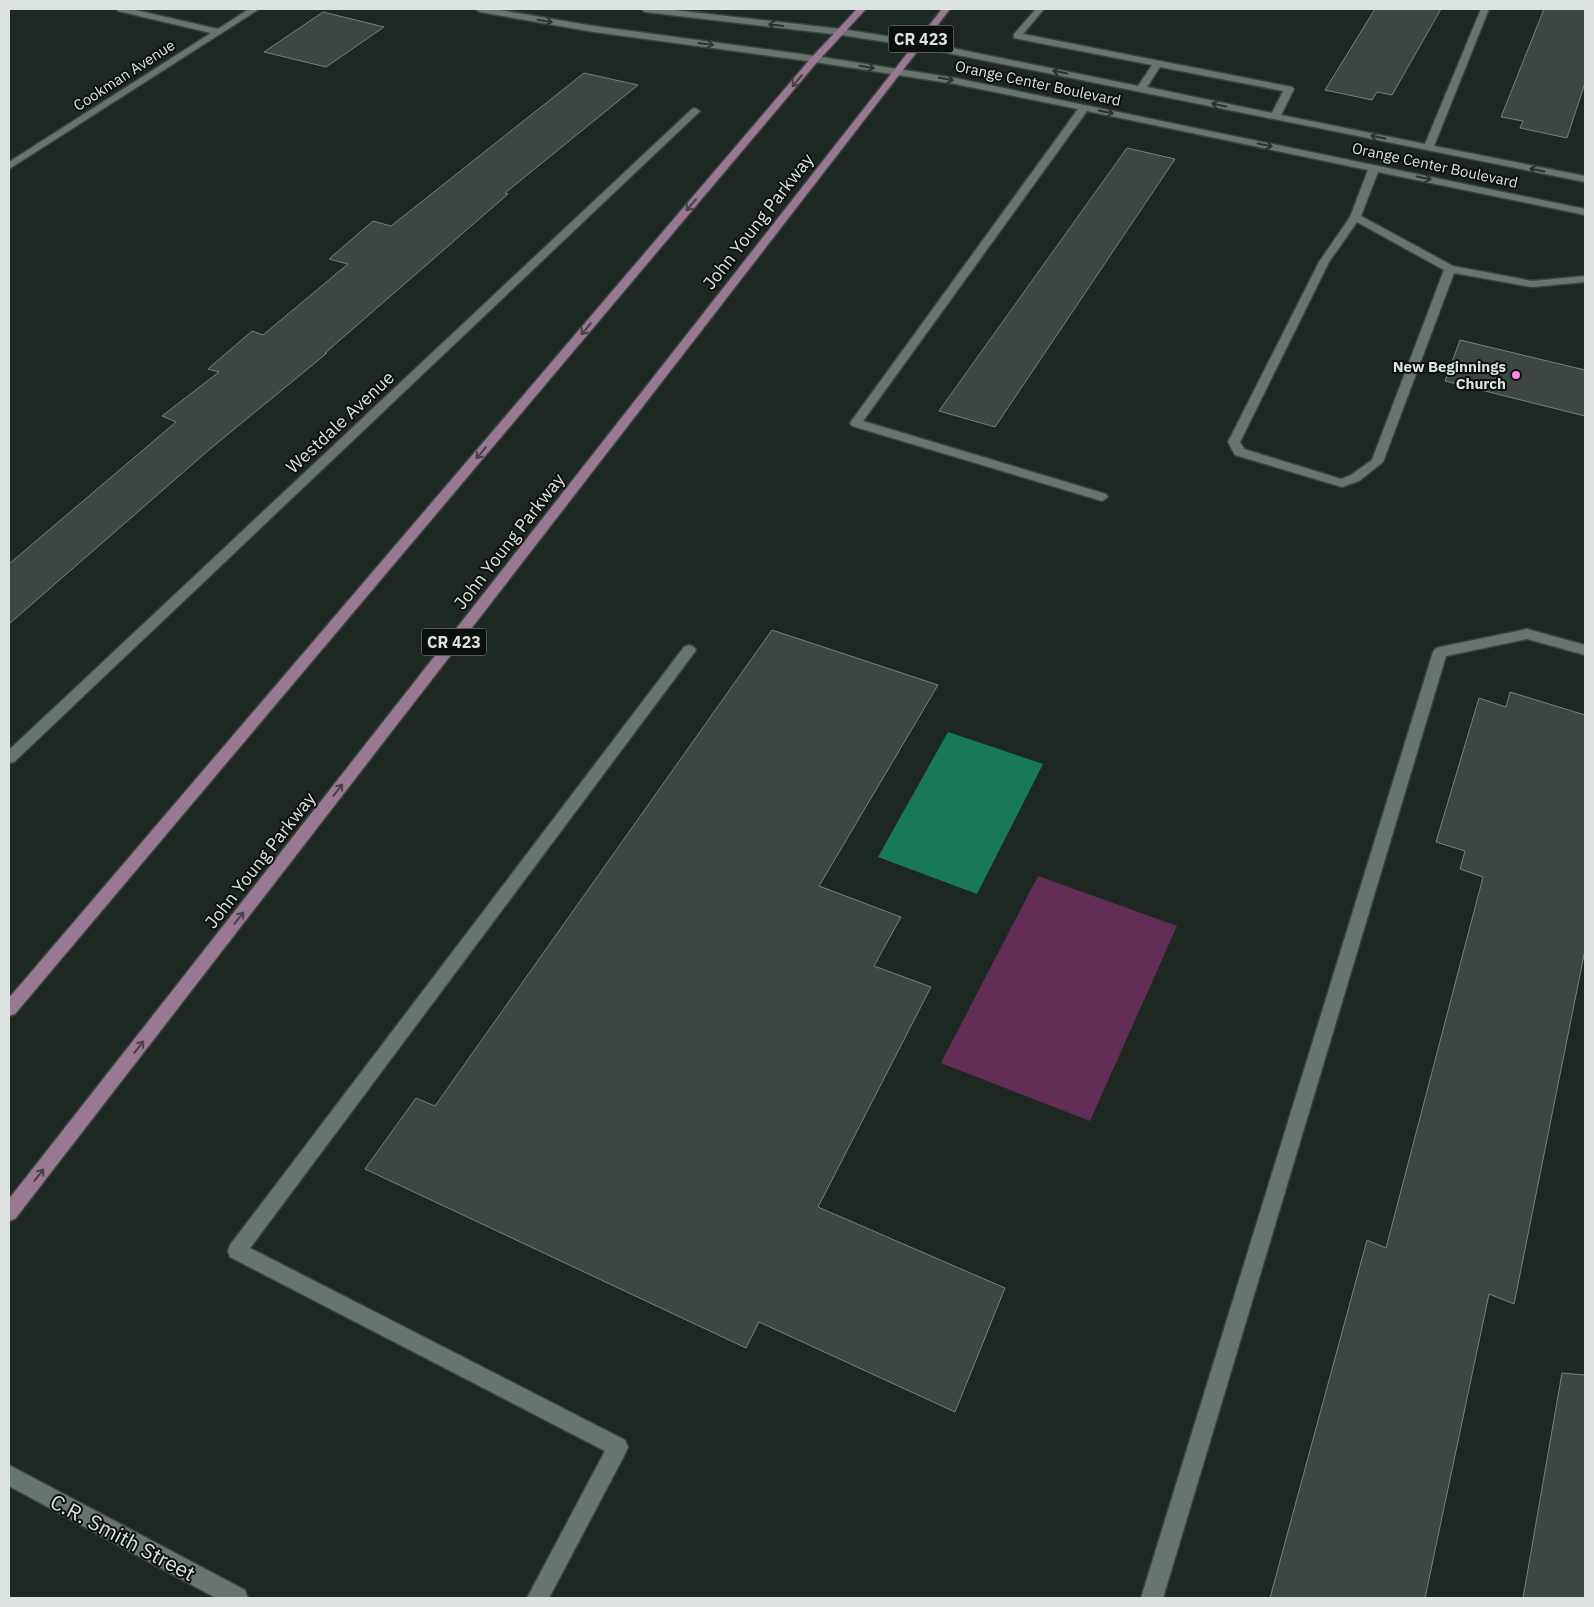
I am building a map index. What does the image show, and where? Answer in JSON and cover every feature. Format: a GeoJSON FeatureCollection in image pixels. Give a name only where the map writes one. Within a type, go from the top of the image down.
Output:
{"type":"FeatureCollection","features":[{"type":"Feature","properties":{"kind":"main road"},"geometry":{"type":"LineString","coordinates":[[9,1009],[816,59],[862,9]]}},
{"type":"Feature","properties":{"kind":"main road","name":"John Young Parkway"},"geometry":{"type":"LineString","coordinates":[[9,1213],[946,9]]}},
{"type":"Feature","properties":{"kind":"street"},"geometry":{"type":"LineString","coordinates":[[121,9],[219,32]]}},
{"type":"Feature","properties":{"kind":"street","name":"Cookman Avenue"},"geometry":{"type":"LineString","coordinates":[[9,166],[255,9]]}},
{"type":"Feature","properties":{"kind":"street","name":"Orange Center Boulevard"},"geometry":{"type":"LineString","coordinates":[[480,9],[594,29],[816,59],[955,81],[1585,212]]}},
{"type":"Feature","properties":{"kind":"street","name":"Orange Center Boulevard"},"geometry":{"type":"LineString","coordinates":[[645,9],[841,32],[918,44],[1585,179]]}},
{"type":"Feature","properties":{"kind":"street"},"geometry":{"type":"LineString","coordinates":[[1040,9],[1017,36],[1290,89],[1275,116]]}},
{"type":"Feature","properties":{"kind":"street"},"geometry":{"type":"LineString","coordinates":[[1429,147],[1485,9]]}},
{"type":"Feature","properties":{"kind":"street"},"geometry":{"type":"LineString","coordinates":[[1141,89],[1158,63]]}},
{"type":"Feature","properties":{"kind":"street"},"geometry":{"type":"LineString","coordinates":[[1084,108],[856,423],[1102,497]]}},
{"type":"Feature","properties":{"kind":"street","name":"Westdale Avenue"},"geometry":{"type":"LineString","coordinates":[[9,758],[695,111]]}},
{"type":"Feature","properties":{"kind":"street"},"geometry":{"type":"LineString","coordinates":[[1374,168],[1355,217],[1324,262],[1234,442],[1239,452],[1342,483],[1355,478],[1377,462],[1450,269]]}},
{"type":"Feature","properties":{"kind":"street"},"geometry":{"type":"LineString","coordinates":[[1355,217],[1450,269],[1532,284],[1585,279]]}},
{"type":"Feature","properties":{"kind":"street"},"geometry":{"type":"LineString","coordinates":[[1152,1598],[1440,652],[1527,634],[1585,650]]}},
{"type":"Feature","properties":{"kind":"street"},"geometry":{"type":"LineString","coordinates":[[538,1598],[618,1447],[237,1251],[689,650]]}},
{"type":"Feature","properties":{"kind":"street","name":"C.R. Smith Street"},"geometry":{"type":"LineString","coordinates":[[9,1475],[237,1598]]}},
{"type":"Feature","properties":{"kind":"shaded area"},"geometry":{"type":"Polygon","coordinates":[[[948,732],[1043,764],[977,894],[878,857],[948,732]]]}},
{"type":"Feature","properties":{"kind":"shaded area"},"geometry":{"type":"Polygon","coordinates":[[[1038,876],[1177,926],[1090,1121],[941,1063],[1038,876]]]}},
{"type":"Feature","properties":{"kind":"building"},"geometry":{"type":"Polygon","coordinates":[[[1375,9],[1441,9],[1392,95],[1377,92],[1372,100],[1325,90],[1375,9]]]}},
{"type":"Feature","properties":{"kind":"building"},"geometry":{"type":"Polygon","coordinates":[[[1544,9],[1585,9],[1585,83],[1567,138],[1520,128],[1523,121],[1501,117],[1544,9]]]}},
{"type":"Feature","properties":{"kind":"building"},"geometry":{"type":"Polygon","coordinates":[[[323,12],[384,27],[326,67],[264,52],[323,12]]]}},
{"type":"Feature","properties":{"kind":"building"},"geometry":{"type":"Polygon","coordinates":[[[584,73],[638,85],[505,193],[508,194],[325,353],[327,353],[210,449],[9,624],[9,564],[176,422],[162,416],[219,372],[208,369],[252,331],[263,335],[348,264],[329,259],[373,221],[391,226],[584,73]]]}},
{"type":"Feature","properties":{"kind":"building"},"geometry":{"type":"Polygon","coordinates":[[[1127,148],[1175,159],[995,427],[939,411],[1127,148]]]}},
{"type":"Feature","properties":{"kind":"building","name":"New Beginnings Church"},"geometry":{"type":"Polygon","coordinates":[[[1460,340],[1585,370],[1585,416],[1445,381],[1460,340]]]}},
{"type":"Feature","properties":{"kind":"building"},"geometry":{"type":"Polygon","coordinates":[[[772,630],[938,685],[819,886],[901,917],[874,966],[931,987],[818,1207],[1005,1288],[955,1412],[759,1322],[746,1348],[365,1169],[416,1098],[435,1106],[772,630]]]}},
{"type":"Feature","properties":{"kind":"building"},"geometry":{"type":"Polygon","coordinates":[[[1510,692],[1585,715],[1585,950],[1514,1304],[1489,1294],[1425,1598],[1270,1598],[1367,1240],[1386,1248],[1483,877],[1460,869],[1465,851],[1436,842],[1479,698],[1506,707],[1510,692]]]}},
{"type":"Feature","properties":{"kind":"building"},"geometry":{"type":"Polygon","coordinates":[[[1562,1373],[1585,1375],[1585,1598],[1523,1598],[1562,1373]]]}},
{"type":"Feature","properties":{"kind":"place","name":"New Beginnings Church"},"geometry":{"type":"Point","coordinates":[1516,375]}}]}
